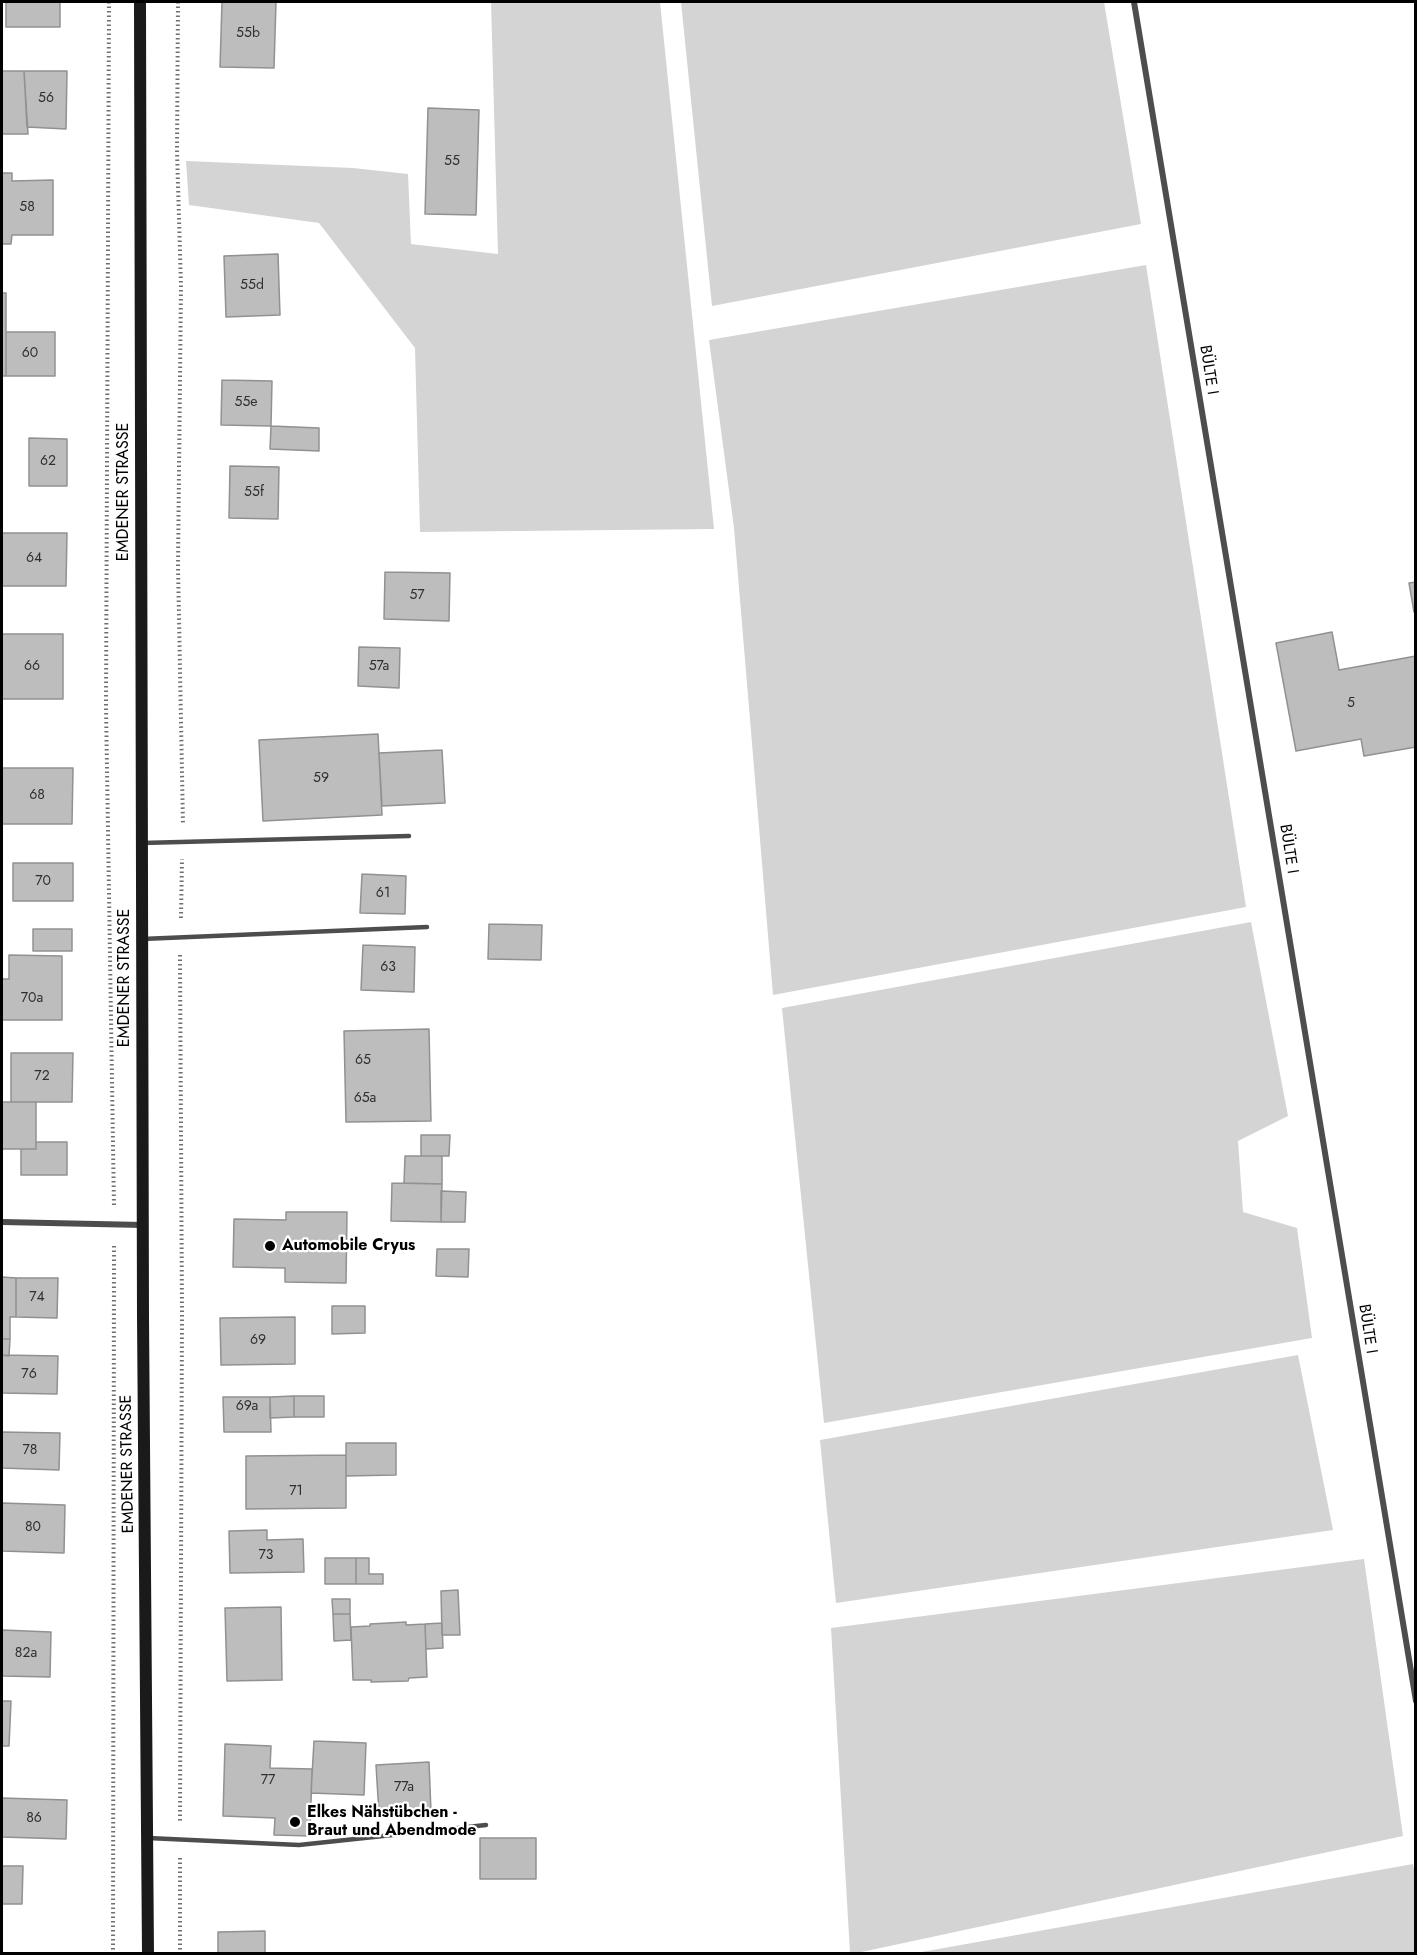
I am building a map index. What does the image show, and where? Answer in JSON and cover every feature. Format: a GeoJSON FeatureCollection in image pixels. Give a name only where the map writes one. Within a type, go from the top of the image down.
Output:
{"type":"FeatureCollection","features":[{"type":"Feature","properties":{"kind":"street","name":"EMDENER STRASSE"},"geometry":{"type":"LineString","coordinates":[[140,2],[143,1225],[148,1953]]}},
{"type":"Feature","properties":{"kind":"street","name":"BÜLTE I"},"geometry":{"type":"LineString","coordinates":[[1134,2],[1416,1701]]}},
{"type":"Feature","properties":{"kind":"street"},"geometry":{"type":"LineString","coordinates":[[2,1222],[143,1225]]}},
{"type":"Feature","properties":{"kind":"lane"},"geometry":{"type":"LineString","coordinates":[[142,843],[409,836]]}},
{"type":"Feature","properties":{"kind":"lane"},"geometry":{"type":"LineString","coordinates":[[142,939],[427,927]]}},
{"type":"Feature","properties":{"kind":"lane"},"geometry":{"type":"LineString","coordinates":[[148,1838],[299,1845],[486,1825]]}},
{"type":"Feature","properties":{"kind":"path"},"geometry":{"type":"LineString","coordinates":[[109,2],[106,705],[114,1223],[113,1953]]}},
{"type":"Feature","properties":{"kind":"path"},"geometry":{"type":"LineString","coordinates":[[178,2],[177,151],[181,286],[178,565],[183,842],[180,938],[182,1314],[180,1953]]}},
{"type":"Feature","properties":{"kind":"shaded area"},"geometry":{"type":"Polygon","coordinates":[[[491,2],[660,2],[714,529],[420,532],[415,348],[319,223],[189,205],[186,161],[353,168],[408,174],[411,244],[498,254],[491,2]]]}},
{"type":"Feature","properties":{"kind":"shaded area"},"geometry":{"type":"Polygon","coordinates":[[[681,2],[1104,2],[1141,224],[712,306],[681,2]]]}},
{"type":"Feature","properties":{"kind":"shaded area"},"geometry":{"type":"Polygon","coordinates":[[[1146,265],[1246,907],[773,995],[734,528],[709,340],[1146,265]]]}},
{"type":"Feature","properties":{"kind":"shaded area"},"geometry":{"type":"Polygon","coordinates":[[[1251,922],[1288,1116],[1238,1141],[1243,1212],[1297,1228],[1312,1338],[824,1423],[782,1008],[1251,922]]]}},
{"type":"Feature","properties":{"kind":"shaded area"},"geometry":{"type":"Polygon","coordinates":[[[1298,1355],[1333,1530],[836,1603],[820,1440],[1298,1355]]]}},
{"type":"Feature","properties":{"kind":"shaded area"},"geometry":{"type":"Polygon","coordinates":[[[1364,1559],[1403,1836],[850,1953],[831,1628],[1364,1559]]]}},
{"type":"Feature","properties":{"kind":"shaded area"},"geometry":{"type":"Polygon","coordinates":[[[1413,1864],[1416,1879],[1415,1953],[916,1953],[1413,1864]]]}},
{"type":"Feature","properties":{"kind":"building"},"geometry":{"type":"Polygon","coordinates":[[[6,2],[60,2],[60,27],[6,27],[6,2]]]}},
{"type":"Feature","properties":{"kind":"building"},"geometry":{"type":"Polygon","coordinates":[[[222,2],[276,2],[274,68],[220,67],[222,2]]]}},
{"type":"Feature","properties":{"kind":"building"},"geometry":{"type":"Polygon","coordinates":[[[2,71],[24,71],[28,134],[2,134],[2,71]]]}},
{"type":"Feature","properties":{"kind":"building"},"geometry":{"type":"Polygon","coordinates":[[[24,71],[67,71],[66,129],[27,127],[24,71]]]}},
{"type":"Feature","properties":{"kind":"building"},"geometry":{"type":"Polygon","coordinates":[[[428,108],[479,110],[476,215],[425,214],[428,108]]]}},
{"type":"Feature","properties":{"kind":"building"},"geometry":{"type":"Polygon","coordinates":[[[2,173],[12,173],[12,181],[53,180],[53,235],[12,235],[11,244],[2,244],[2,173]]]}},
{"type":"Feature","properties":{"kind":"building"},"geometry":{"type":"Polygon","coordinates":[[[278,254],[280,315],[226,317],[224,256],[278,254]]]}},
{"type":"Feature","properties":{"kind":"building"},"geometry":{"type":"Polygon","coordinates":[[[2,293],[6,293],[6,376],[2,376],[2,293]]]}},
{"type":"Feature","properties":{"kind":"building"},"geometry":{"type":"Polygon","coordinates":[[[6,332],[55,332],[55,376],[6,376],[6,332]]]}},
{"type":"Feature","properties":{"kind":"building"},"geometry":{"type":"Polygon","coordinates":[[[222,380],[272,381],[271,426],[221,425],[222,380]]]}},
{"type":"Feature","properties":{"kind":"building"},"geometry":{"type":"Polygon","coordinates":[[[271,426],[319,428],[319,451],[270,449],[271,426]]]}},
{"type":"Feature","properties":{"kind":"building"},"geometry":{"type":"Polygon","coordinates":[[[29,438],[67,439],[67,486],[29,486],[29,438]]]}},
{"type":"Feature","properties":{"kind":"building"},"geometry":{"type":"Polygon","coordinates":[[[230,466],[279,467],[278,519],[229,518],[230,466]]]}},
{"type":"Feature","properties":{"kind":"building"},"geometry":{"type":"Polygon","coordinates":[[[2,533],[67,533],[66,586],[2,586],[2,533]]]}},
{"type":"Feature","properties":{"kind":"building"},"geometry":{"type":"Polygon","coordinates":[[[385,572],[450,573],[449,621],[384,619],[385,572]]]}},
{"type":"Feature","properties":{"kind":"building"},"geometry":{"type":"Polygon","coordinates":[[[1416,582],[1416,612],[1414,612],[1409,583],[1416,582]]]}},
{"type":"Feature","properties":{"kind":"building"},"geometry":{"type":"Polygon","coordinates":[[[1332,632],[1339,670],[1416,656],[1416,747],[1364,756],[1361,739],[1296,751],[1276,643],[1332,632]]]}},
{"type":"Feature","properties":{"kind":"building"},"geometry":{"type":"Polygon","coordinates":[[[2,634],[63,634],[63,699],[2,699],[2,634]]]}},
{"type":"Feature","properties":{"kind":"building"},"geometry":{"type":"Polygon","coordinates":[[[359,647],[400,648],[399,688],[358,686],[359,647]]]}},
{"type":"Feature","properties":{"kind":"building"},"geometry":{"type":"Polygon","coordinates":[[[378,734],[382,815],[263,821],[259,740],[378,734]]]}},
{"type":"Feature","properties":{"kind":"building"},"geometry":{"type":"Polygon","coordinates":[[[442,750],[445,803],[382,806],[379,753],[442,750]]]}},
{"type":"Feature","properties":{"kind":"building"},"geometry":{"type":"Polygon","coordinates":[[[2,768],[73,768],[72,824],[2,824],[2,768]]]}},
{"type":"Feature","properties":{"kind":"building"},"geometry":{"type":"Polygon","coordinates":[[[13,863],[73,863],[73,901],[13,901],[13,863]]]}},
{"type":"Feature","properties":{"kind":"building"},"geometry":{"type":"Polygon","coordinates":[[[362,874],[406,876],[405,914],[360,913],[362,874]]]}},
{"type":"Feature","properties":{"kind":"building"},"geometry":{"type":"Polygon","coordinates":[[[489,924],[542,925],[541,960],[488,959],[489,924]]]}},
{"type":"Feature","properties":{"kind":"building"},"geometry":{"type":"Polygon","coordinates":[[[33,929],[72,929],[72,951],[33,951],[33,929]]]}},
{"type":"Feature","properties":{"kind":"building"},"geometry":{"type":"Polygon","coordinates":[[[363,945],[415,947],[414,992],[361,990],[363,945]]]}},
{"type":"Feature","properties":{"kind":"building"},"geometry":{"type":"Polygon","coordinates":[[[9,955],[62,956],[62,1020],[2,1020],[2,979],[9,979],[9,955]]]}},
{"type":"Feature","properties":{"kind":"building"},"geometry":{"type":"Polygon","coordinates":[[[429,1029],[431,1121],[346,1122],[344,1031],[429,1029]]]}},
{"type":"Feature","properties":{"kind":"building"},"geometry":{"type":"Polygon","coordinates":[[[11,1053],[73,1053],[72,1102],[11,1102],[11,1053]]]}},
{"type":"Feature","properties":{"kind":"building"},"geometry":{"type":"Polygon","coordinates":[[[2,1102],[36,1102],[36,1149],[2,1149],[2,1102]]]}},
{"type":"Feature","properties":{"kind":"building"},"geometry":{"type":"Polygon","coordinates":[[[421,1135],[450,1135],[449,1156],[421,1156],[421,1135]]]}},
{"type":"Feature","properties":{"kind":"building"},"geometry":{"type":"Polygon","coordinates":[[[36,1142],[67,1142],[67,1175],[21,1175],[21,1149],[36,1149],[36,1142]]]}},
{"type":"Feature","properties":{"kind":"building"},"geometry":{"type":"Polygon","coordinates":[[[405,1156],[442,1156],[442,1184],[404,1183],[405,1156]]]}},
{"type":"Feature","properties":{"kind":"building"},"geometry":{"type":"Polygon","coordinates":[[[392,1183],[442,1184],[441,1222],[391,1221],[392,1183]]]}},
{"type":"Feature","properties":{"kind":"building"},"geometry":{"type":"Polygon","coordinates":[[[441,1191],[466,1192],[465,1222],[441,1222],[441,1191]]]}},
{"type":"Feature","properties":{"kind":"building"},"geometry":{"type":"Polygon","coordinates":[[[286,1212],[347,1212],[346,1283],[285,1282],[285,1268],[233,1267],[234,1219],[286,1220],[286,1212]]]}},
{"type":"Feature","properties":{"kind":"building"},"geometry":{"type":"Polygon","coordinates":[[[437,1249],[469,1249],[468,1277],[436,1276],[437,1249]]]}},
{"type":"Feature","properties":{"kind":"building"},"geometry":{"type":"Polygon","coordinates":[[[2,1277],[16,1278],[16,1317],[10,1317],[10,1339],[2,1339],[2,1277]]]}},
{"type":"Feature","properties":{"kind":"building"},"geometry":{"type":"Polygon","coordinates":[[[16,1278],[58,1278],[57,1318],[16,1317],[16,1278]]]}},
{"type":"Feature","properties":{"kind":"building"},"geometry":{"type":"Polygon","coordinates":[[[332,1306],[365,1306],[365,1333],[332,1334],[332,1306]]]}},
{"type":"Feature","properties":{"kind":"building"},"geometry":{"type":"Polygon","coordinates":[[[295,1317],[295,1364],[221,1365],[220,1318],[295,1317]]]}},
{"type":"Feature","properties":{"kind":"building"},"geometry":{"type":"Polygon","coordinates":[[[2,1339],[10,1339],[9,1356],[2,1355],[2,1339]]]}},
{"type":"Feature","properties":{"kind":"building"},"geometry":{"type":"Polygon","coordinates":[[[2,1355],[58,1356],[57,1394],[2,1393],[2,1355]]]}},
{"type":"Feature","properties":{"kind":"building"},"geometry":{"type":"Polygon","coordinates":[[[294,1396],[294,1417],[270,1418],[270,1397],[294,1396]]]}},
{"type":"Feature","properties":{"kind":"building"},"geometry":{"type":"Polygon","coordinates":[[[294,1396],[324,1396],[324,1417],[294,1417],[294,1396]]]}},
{"type":"Feature","properties":{"kind":"building"},"geometry":{"type":"Polygon","coordinates":[[[223,1397],[270,1397],[271,1432],[224,1432],[223,1397]]]}},
{"type":"Feature","properties":{"kind":"building"},"geometry":{"type":"Polygon","coordinates":[[[2,1432],[60,1433],[59,1470],[2,1468],[2,1432]]]}},
{"type":"Feature","properties":{"kind":"building"},"geometry":{"type":"Polygon","coordinates":[[[346,1443],[396,1443],[396,1475],[346,1476],[346,1443]]]}},
{"type":"Feature","properties":{"kind":"building"},"geometry":{"type":"Polygon","coordinates":[[[346,1455],[346,1508],[246,1509],[246,1456],[346,1455]]]}},
{"type":"Feature","properties":{"kind":"building"},"geometry":{"type":"Polygon","coordinates":[[[2,1503],[65,1505],[64,1553],[2,1551],[2,1503]]]}},
{"type":"Feature","properties":{"kind":"building"},"geometry":{"type":"Polygon","coordinates":[[[267,1530],[267,1540],[303,1539],[304,1572],[230,1573],[229,1531],[267,1530]]]}},
{"type":"Feature","properties":{"kind":"building"},"geometry":{"type":"Polygon","coordinates":[[[325,1558],[356,1558],[356,1584],[325,1584],[325,1558]]]}},
{"type":"Feature","properties":{"kind":"building"},"geometry":{"type":"Polygon","coordinates":[[[356,1558],[369,1558],[369,1574],[383,1574],[383,1584],[356,1584],[356,1558]]]}},
{"type":"Feature","properties":{"kind":"building"},"geometry":{"type":"Polygon","coordinates":[[[458,1590],[460,1635],[442,1635],[441,1591],[458,1590]]]}},
{"type":"Feature","properties":{"kind":"building"},"geometry":{"type":"Polygon","coordinates":[[[332,1599],[350,1599],[350,1614],[333,1614],[332,1599]]]}},
{"type":"Feature","properties":{"kind":"building"},"geometry":{"type":"Polygon","coordinates":[[[281,1607],[282,1680],[227,1681],[225,1608],[281,1607]]]}},
{"type":"Feature","properties":{"kind":"building"},"geometry":{"type":"Polygon","coordinates":[[[333,1614],[350,1614],[351,1640],[334,1641],[333,1614]]]}},
{"type":"Feature","properties":{"kind":"building"},"geometry":{"type":"Polygon","coordinates":[[[406,1622],[406,1625],[425,1624],[427,1677],[409,1678],[408,1681],[353,1680],[351,1627],[406,1622]]]}},
{"type":"Feature","properties":{"kind":"building"},"geometry":{"type":"Polygon","coordinates":[[[442,1623],[443,1648],[426,1649],[425,1624],[442,1623]]]}},
{"type":"Feature","properties":{"kind":"building"},"geometry":{"type":"Polygon","coordinates":[[[2,1630],[51,1632],[50,1677],[2,1676],[2,1630]]]}},
{"type":"Feature","properties":{"kind":"building"},"geometry":{"type":"Polygon","coordinates":[[[2,1701],[11,1701],[9,1746],[2,1746],[2,1701]]]}},
{"type":"Feature","properties":{"kind":"building"},"geometry":{"type":"Polygon","coordinates":[[[314,1741],[366,1743],[364,1795],[311,1793],[314,1741]]]}},
{"type":"Feature","properties":{"kind":"building"},"geometry":{"type":"Polygon","coordinates":[[[225,1744],[271,1746],[270,1768],[312,1769],[310,1836],[274,1835],[275,1818],[223,1816],[225,1744]]]}},
{"type":"Feature","properties":{"kind":"building"},"geometry":{"type":"Polygon","coordinates":[[[429,1762],[431,1812],[379,1814],[376,1765],[429,1762]]]}},
{"type":"Feature","properties":{"kind":"building"},"geometry":{"type":"Polygon","coordinates":[[[2,1798],[67,1800],[66,1839],[2,1837],[2,1798]]]}},
{"type":"Feature","properties":{"kind":"building"},"geometry":{"type":"Polygon","coordinates":[[[480,1838],[536,1838],[536,1879],[480,1879],[480,1838]]]}},
{"type":"Feature","properties":{"kind":"building"},"geometry":{"type":"Polygon","coordinates":[[[2,1866],[23,1866],[22,1904],[2,1904],[2,1866]]]}},
{"type":"Feature","properties":{"kind":"building"},"geometry":{"type":"Polygon","coordinates":[[[265,1931],[265,1954],[218,1954],[218,1932],[265,1931]]]}},
{"type":"Feature","properties":{"kind":"place","name":"Automobile Cryus"},"geometry":{"type":"Point","coordinates":[270,1246]}},
{"type":"Feature","properties":{"kind":"place","name":"Elkes Nähstübchen - Braut und Abendmode"},"geometry":{"type":"Point","coordinates":[295,1822]}}]}
